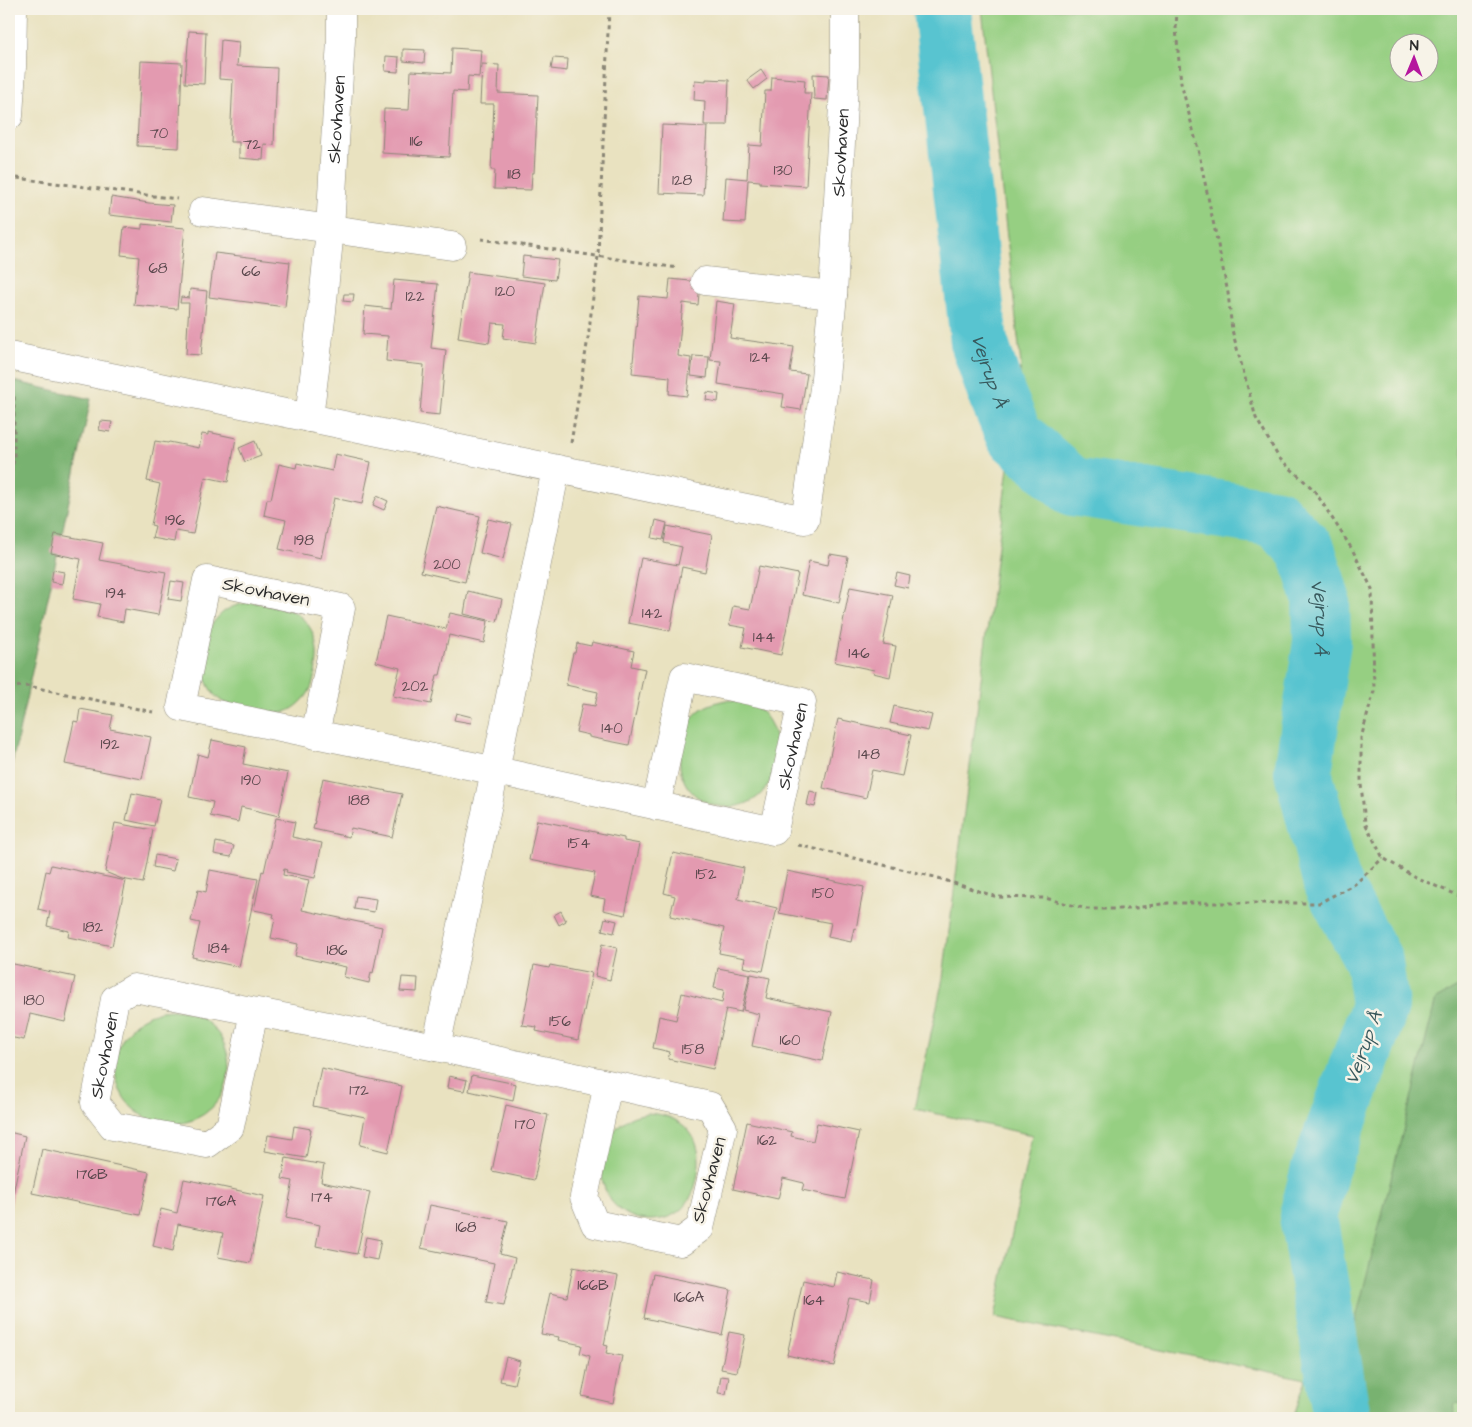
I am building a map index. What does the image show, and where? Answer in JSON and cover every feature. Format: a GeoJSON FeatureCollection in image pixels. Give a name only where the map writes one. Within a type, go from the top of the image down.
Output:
{"type":"FeatureCollection","features":[{"type":"Feature","properties":{"kind":"street"},"geometry":{"type":"LineString","coordinates":[[9,116],[13,9]]}},
{"type":"Feature","properties":{"kind":"street","name":"Skovhaven"},"geometry":{"type":"LineString","coordinates":[[310,418],[330,229],[341,40],[341,9]]}},
{"type":"Feature","properties":{"kind":"street","name":"Skovhaven"},"geometry":{"type":"LineString","coordinates":[[9,356],[805,520],[824,388],[833,295],[845,66],[845,9]]}},
{"type":"Feature","properties":{"kind":"street"},"geometry":{"type":"LineString","coordinates":[[203,211],[452,246]]}},
{"type":"Feature","properties":{"kind":"street"},"geometry":{"type":"LineString","coordinates":[[705,281],[833,295]]}},
{"type":"Feature","properties":{"kind":"street"},"geometry":{"type":"LineString","coordinates":[[436,1047],[496,770],[556,469]]}},
{"type":"Feature","properties":{"kind":"street","name":"Skovhaven"},"geometry":{"type":"LineString","coordinates":[[181,707],[207,580],[341,608],[315,734]]}},
{"type":"Feature","properties":{"kind":"street","name":"Skovhaven"},"geometry":{"type":"LineString","coordinates":[[656,806],[684,677],[802,702],[774,831]]}},
{"type":"Feature","properties":{"kind":"street"},"geometry":{"type":"LineString","coordinates":[[181,707],[496,770],[774,831]]}},
{"type":"Feature","properties":{"kind":"street","name":"Skovhaven"},"geometry":{"type":"LineString","coordinates":[[254,1012],[230,1127],[207,1144],[113,1126],[95,1103],[115,999],[134,988],[436,1047],[608,1084],[710,1106],[723,1128],[700,1228],[681,1242],[595,1224],[584,1198],[608,1084]]}},
{"type":"Feature","properties":{"kind":"path"},"geometry":{"type":"LineString","coordinates":[[556,469],[570,444],[588,338],[598,256],[609,9]]}},
{"type":"Feature","properties":{"kind":"path"},"geometry":{"type":"LineString","coordinates":[[1177,9],[1176,29],[1181,84],[1198,149],[1228,293],[1232,330],[1256,418],[1279,458],[1314,490],[1352,549],[1372,588],[1374,692],[1360,738],[1361,784],[1365,823],[1384,858],[1415,877],[1463,898]]}},
{"type":"Feature","properties":{"kind":"path"},"geometry":{"type":"LineString","coordinates":[[9,176],[197,202],[203,211]]}},
{"type":"Feature","properties":{"kind":"path"},"geometry":{"type":"LineString","coordinates":[[452,246],[458,236],[700,271],[705,281]]}},
{"type":"Feature","properties":{"kind":"path"},"geometry":{"type":"LineString","coordinates":[[9,387],[14,395],[14,459],[9,488]]}},
{"type":"Feature","properties":{"kind":"path"},"geometry":{"type":"LineString","coordinates":[[9,687],[28,686],[164,714],[181,707]]}},
{"type":"Feature","properties":{"kind":"path"},"geometry":{"type":"LineString","coordinates":[[774,831],[794,844],[935,877],[997,896],[1045,898],[1087,909],[1129,909],[1168,903],[1319,903],[1355,884],[1384,858]]}},
{"type":"Feature","properties":{"kind":"green space"},"geometry":{"type":"Polygon","coordinates":[[[982,9],[1463,9],[1463,1418],[1293,1418],[1306,1379],[995,1317],[1032,1135],[915,1109],[943,978],[1021,365],[982,9]]]}},
{"type":"Feature","properties":{"kind":"green space"},"geometry":{"type":"Polygon","coordinates":[[[9,380],[91,399],[9,778],[9,380]]]}},
{"type":"Feature","properties":{"kind":"green space"},"geometry":{"type":"Polygon","coordinates":[[[252,602],[289,610],[297,614],[309,626],[316,641],[317,658],[310,689],[302,701],[286,712],[269,712],[223,702],[214,695],[204,673],[204,648],[211,626],[229,608],[252,602]]]}},
{"type":"Feature","properties":{"kind":"green space"},"geometry":{"type":"Polygon","coordinates":[[[726,700],[745,702],[756,707],[764,714],[774,734],[776,757],[771,779],[763,792],[751,801],[738,806],[723,807],[697,797],[687,786],[681,772],[680,759],[687,729],[694,716],[710,705],[726,700]]]}},
{"type":"Feature","properties":{"kind":"green space"},"geometry":{"type":"Polygon","coordinates":[[[1463,984],[1463,1404],[1455,1403],[1453,1418],[1331,1418],[1436,999],[1463,984]]]}},
{"type":"Feature","properties":{"kind":"green space"},"geometry":{"type":"Polygon","coordinates":[[[172,1010],[194,1014],[212,1027],[225,1045],[229,1067],[225,1089],[212,1107],[194,1120],[172,1124],[150,1120],[132,1107],[119,1089],[115,1067],[119,1045],[132,1027],[150,1014],[172,1010]]]}},
{"type":"Feature","properties":{"kind":"green space"},"geometry":{"type":"Polygon","coordinates":[[[648,1113],[671,1118],[681,1123],[694,1139],[698,1149],[699,1160],[693,1192],[683,1207],[668,1217],[643,1220],[624,1213],[612,1202],[603,1184],[602,1177],[606,1152],[612,1134],[622,1123],[630,1118],[648,1113]]]}},
{"type":"Feature","properties":{"kind":"building"},"geometry":{"type":"Polygon","coordinates":[[[189,31],[206,32],[204,84],[185,83],[189,31]]]}},
{"type":"Feature","properties":{"kind":"building"},"geometry":{"type":"Polygon","coordinates":[[[221,40],[239,42],[237,66],[277,68],[274,145],[264,144],[263,160],[239,158],[239,142],[230,142],[233,80],[219,79],[221,40]]]}},
{"type":"Feature","properties":{"kind":"building"},"geometry":{"type":"Polygon","coordinates":[[[452,48],[481,50],[479,77],[468,76],[467,92],[453,91],[449,157],[382,153],[384,109],[409,110],[411,71],[451,73],[452,48]]]}},
{"type":"Feature","properties":{"kind":"building"},"geometry":{"type":"Polygon","coordinates":[[[403,49],[425,50],[424,63],[403,61],[403,49]]]}},
{"type":"Feature","properties":{"kind":"building"},"geometry":{"type":"Polygon","coordinates":[[[386,56],[399,57],[398,72],[385,71],[386,56]]]}},
{"type":"Feature","properties":{"kind":"building"},"geometry":{"type":"Polygon","coordinates":[[[553,58],[568,59],[567,71],[551,69],[553,58]]]}},
{"type":"Feature","properties":{"kind":"building"},"geometry":{"type":"Polygon","coordinates":[[[141,61],[182,63],[179,148],[137,146],[141,61]]]}},
{"type":"Feature","properties":{"kind":"building"},"geometry":{"type":"Polygon","coordinates":[[[482,64],[499,65],[498,93],[538,95],[534,173],[532,173],[531,190],[494,189],[495,170],[491,170],[494,104],[480,104],[482,64]]]}},
{"type":"Feature","properties":{"kind":"building"},"geometry":{"type":"Polygon","coordinates":[[[761,70],[767,79],[754,89],[747,80],[761,70]]]}},
{"type":"Feature","properties":{"kind":"building"},"geometry":{"type":"Polygon","coordinates":[[[813,74],[829,75],[827,100],[814,99],[813,74]]]}},
{"type":"Feature","properties":{"kind":"building"},"geometry":{"type":"Polygon","coordinates":[[[772,77],[805,80],[804,93],[811,93],[806,186],[760,183],[760,181],[748,180],[745,223],[723,222],[726,177],[747,179],[749,145],[762,146],[765,91],[771,91],[772,77]]]}},
{"type":"Feature","properties":{"kind":"building"},"geometry":{"type":"Polygon","coordinates":[[[706,79],[729,80],[727,125],[704,125],[705,101],[694,100],[695,80],[706,81],[706,79]]]}},
{"type":"Feature","properties":{"kind":"building"},"geometry":{"type":"Polygon","coordinates":[[[662,125],[707,127],[703,195],[659,193],[662,125]]]}},
{"type":"Feature","properties":{"kind":"building"},"geometry":{"type":"Polygon","coordinates":[[[111,197],[173,205],[171,222],[109,215],[111,197]]]}},
{"type":"Feature","properties":{"kind":"building"},"geometry":{"type":"Polygon","coordinates":[[[142,224],[185,228],[177,309],[134,305],[139,257],[121,255],[124,227],[142,229],[142,224]]]}},
{"type":"Feature","properties":{"kind":"building"},"geometry":{"type":"Polygon","coordinates":[[[215,253],[290,262],[285,307],[209,297],[215,253]]]}},
{"type":"Feature","properties":{"kind":"building"},"geometry":{"type":"Polygon","coordinates":[[[523,256],[558,260],[555,280],[521,276],[523,256]]]}},
{"type":"Feature","properties":{"kind":"building"},"geometry":{"type":"Polygon","coordinates":[[[468,272],[545,283],[536,343],[503,338],[505,324],[492,323],[489,343],[458,338],[468,272]]]}},
{"type":"Feature","properties":{"kind":"building"},"geometry":{"type":"Polygon","coordinates":[[[670,279],[700,282],[698,305],[683,303],[678,356],[691,358],[687,396],[669,394],[670,377],[632,373],[639,296],[668,299],[670,279]]]}},
{"type":"Feature","properties":{"kind":"building"},"geometry":{"type":"Polygon","coordinates":[[[394,280],[438,284],[431,348],[446,350],[440,415],[420,413],[424,365],[386,361],[388,336],[363,334],[365,306],[391,309],[394,280]]]}},
{"type":"Feature","properties":{"kind":"building"},"geometry":{"type":"Polygon","coordinates":[[[190,289],[207,291],[201,355],[186,354],[189,303],[180,303],[181,297],[189,298],[190,289]]]}},
{"type":"Feature","properties":{"kind":"building"},"geometry":{"type":"Polygon","coordinates":[[[344,294],[354,294],[353,302],[343,301],[344,294]]]}},
{"type":"Feature","properties":{"kind":"building"},"geometry":{"type":"Polygon","coordinates":[[[716,301],[735,304],[730,338],[794,347],[790,372],[807,374],[801,410],[782,407],[784,394],[718,384],[721,361],[710,360],[716,301]]]}},
{"type":"Feature","properties":{"kind":"building"},"geometry":{"type":"Polygon","coordinates":[[[693,356],[709,357],[707,378],[691,376],[693,356]]]}},
{"type":"Feature","properties":{"kind":"building"},"geometry":{"type":"Polygon","coordinates":[[[707,392],[719,394],[718,402],[706,400],[707,392]]]}},
{"type":"Feature","properties":{"kind":"building"},"geometry":{"type":"Polygon","coordinates":[[[101,421],[112,422],[110,432],[99,430],[101,421]]]}},
{"type":"Feature","properties":{"kind":"building"},"geometry":{"type":"Polygon","coordinates":[[[208,432],[236,438],[228,482],[205,477],[193,534],[176,531],[174,542],[152,538],[155,526],[151,525],[160,484],[147,481],[155,441],[199,448],[202,434],[208,435],[208,432]]]}},
{"type":"Feature","properties":{"kind":"building"},"geometry":{"type":"Polygon","coordinates":[[[255,441],[261,456],[245,462],[239,448],[255,441]]]}},
{"type":"Feature","properties":{"kind":"building"},"geometry":{"type":"Polygon","coordinates":[[[335,454],[371,462],[362,504],[334,498],[321,558],[279,549],[286,520],[264,515],[267,499],[271,499],[279,464],[296,468],[297,463],[332,471],[335,454]]]}},
{"type":"Feature","properties":{"kind":"building"},"geometry":{"type":"Polygon","coordinates":[[[377,496],[388,501],[384,510],[373,505],[377,496]]]}},
{"type":"Feature","properties":{"kind":"building"},"geometry":{"type":"Polygon","coordinates":[[[436,506],[480,516],[465,582],[421,572],[436,506]]]}},
{"type":"Feature","properties":{"kind":"building"},"geometry":{"type":"Polygon","coordinates":[[[488,519],[512,524],[503,559],[480,553],[488,519]]]}},
{"type":"Feature","properties":{"kind":"building"},"geometry":{"type":"Polygon","coordinates":[[[656,520],[667,523],[663,540],[652,538],[656,520]]]}},
{"type":"Feature","properties":{"kind":"building"},"geometry":{"type":"Polygon","coordinates":[[[667,526],[712,535],[705,572],[682,567],[670,631],[628,623],[641,558],[678,565],[682,547],[664,543],[667,526]]]}},
{"type":"Feature","properties":{"kind":"building"},"geometry":{"type":"Polygon","coordinates":[[[55,534],[103,543],[99,560],[166,572],[158,615],[125,609],[123,622],[97,617],[100,604],[73,599],[81,559],[51,553],[55,534]]]}},
{"type":"Feature","properties":{"kind":"building"},"geometry":{"type":"Polygon","coordinates":[[[830,554],[848,557],[839,603],[802,595],[809,561],[828,565],[830,554]]]}},
{"type":"Feature","properties":{"kind":"building"},"geometry":{"type":"Polygon","coordinates":[[[759,566],[798,574],[781,655],[742,647],[746,628],[729,625],[733,606],[750,609],[759,566]]]}},
{"type":"Feature","properties":{"kind":"building"},"geometry":{"type":"Polygon","coordinates":[[[53,570],[64,572],[62,584],[51,582],[53,570]]]}},
{"type":"Feature","properties":{"kind":"building"},"geometry":{"type":"Polygon","coordinates":[[[897,573],[910,576],[908,588],[894,585],[897,573]]]}},
{"type":"Feature","properties":{"kind":"building"},"geometry":{"type":"Polygon","coordinates":[[[171,581],[184,583],[181,601],[168,599],[171,581]]]}},
{"type":"Feature","properties":{"kind":"building"},"geometry":{"type":"Polygon","coordinates":[[[850,587],[893,595],[883,644],[896,646],[890,677],[873,673],[874,670],[835,662],[850,587]]]}},
{"type":"Feature","properties":{"kind":"building"},"geometry":{"type":"Polygon","coordinates":[[[468,591],[502,599],[497,622],[464,614],[468,591]]]}},
{"type":"Feature","properties":{"kind":"building"},"geometry":{"type":"Polygon","coordinates":[[[450,613],[488,621],[484,643],[449,635],[440,675],[437,675],[431,704],[393,696],[400,668],[376,662],[386,616],[446,629],[450,613]]]}},
{"type":"Feature","properties":{"kind":"building"},"geometry":{"type":"Polygon","coordinates":[[[592,642],[634,651],[631,666],[645,669],[629,745],[589,737],[589,735],[576,732],[582,704],[595,706],[598,692],[566,685],[577,643],[591,646],[592,642]]]}},
{"type":"Feature","properties":{"kind":"building"},"geometry":{"type":"Polygon","coordinates":[[[894,706],[932,715],[928,731],[890,723],[894,706]]]}},
{"type":"Feature","properties":{"kind":"building"},"geometry":{"type":"Polygon","coordinates":[[[80,709],[113,715],[110,729],[151,737],[142,779],[65,764],[74,721],[78,722],[80,709]]]}},
{"type":"Feature","properties":{"kind":"building"},"geometry":{"type":"Polygon","coordinates":[[[456,713],[472,717],[471,723],[454,720],[456,713]]]}},
{"type":"Feature","properties":{"kind":"building"},"geometry":{"type":"Polygon","coordinates":[[[838,719],[911,735],[902,776],[872,770],[866,798],[823,788],[838,719]]]}},
{"type":"Feature","properties":{"kind":"building"},"geometry":{"type":"Polygon","coordinates":[[[212,740],[246,747],[243,764],[288,773],[279,816],[241,807],[238,822],[210,816],[213,802],[189,797],[198,754],[208,757],[212,740]]]}},
{"type":"Feature","properties":{"kind":"building"},"geometry":{"type":"Polygon","coordinates":[[[323,778],[402,794],[392,837],[351,828],[349,837],[313,829],[323,778]]]}},
{"type":"Feature","properties":{"kind":"building"},"geometry":{"type":"Polygon","coordinates":[[[810,791],[818,793],[815,807],[807,805],[810,791]]]}},
{"type":"Feature","properties":{"kind":"building"},"geometry":{"type":"Polygon","coordinates":[[[132,793],[160,799],[154,826],[126,820],[132,793]]]}},
{"type":"Feature","properties":{"kind":"building"},"geometry":{"type":"Polygon","coordinates":[[[276,818],[295,822],[292,837],[322,843],[315,878],[286,872],[287,870],[284,869],[283,875],[309,880],[302,910],[382,927],[373,973],[371,972],[369,983],[344,977],[346,967],[295,956],[298,944],[271,938],[274,914],[254,910],[276,818]]]}},
{"type":"Feature","properties":{"kind":"building"},"geometry":{"type":"Polygon","coordinates":[[[537,820],[624,838],[624,841],[640,844],[625,915],[603,910],[605,899],[590,896],[595,873],[529,860],[537,820]]]}},
{"type":"Feature","properties":{"kind":"building"},"geometry":{"type":"Polygon","coordinates":[[[115,823],[153,830],[143,883],[122,879],[105,872],[115,823]]]}},
{"type":"Feature","properties":{"kind":"building"},"geometry":{"type":"Polygon","coordinates":[[[216,842],[234,846],[231,857],[214,854],[216,842]]]}},
{"type":"Feature","properties":{"kind":"building"},"geometry":{"type":"Polygon","coordinates":[[[673,853],[744,868],[738,899],[777,908],[763,971],[743,967],[745,958],[719,953],[724,928],[670,916],[675,896],[664,893],[673,853]]]}},
{"type":"Feature","properties":{"kind":"building"},"geometry":{"type":"Polygon","coordinates":[[[155,855],[176,859],[173,871],[153,867],[155,855]]]}},
{"type":"Feature","properties":{"kind":"building"},"geometry":{"type":"Polygon","coordinates":[[[51,865],[126,881],[112,946],[68,937],[69,931],[47,926],[50,912],[38,909],[46,871],[49,872],[51,865]]]}},
{"type":"Feature","properties":{"kind":"building"},"geometry":{"type":"Polygon","coordinates":[[[210,870],[258,879],[239,967],[192,957],[200,923],[191,921],[198,890],[206,892],[210,870]]]}},
{"type":"Feature","properties":{"kind":"building"},"geometry":{"type":"Polygon","coordinates":[[[787,871],[864,887],[856,929],[854,928],[851,942],[828,937],[831,923],[779,913],[787,871]]]}},
{"type":"Feature","properties":{"kind":"building"},"geometry":{"type":"Polygon","coordinates":[[[356,896],[376,899],[374,912],[354,909],[356,896]]]}},
{"type":"Feature","properties":{"kind":"building"},"geometry":{"type":"Polygon","coordinates":[[[561,911],[566,921],[559,925],[554,915],[561,911]]]}},
{"type":"Feature","properties":{"kind":"building"},"geometry":{"type":"Polygon","coordinates":[[[605,918],[617,921],[614,933],[602,930],[605,918]]]}},
{"type":"Feature","properties":{"kind":"building"},"geometry":{"type":"Polygon","coordinates":[[[602,944],[617,948],[610,980],[595,976],[602,944]]]}},
{"type":"Feature","properties":{"kind":"building"},"geometry":{"type":"Polygon","coordinates":[[[9,963],[75,977],[65,1022],[30,1014],[24,1040],[9,1037],[9,963]]]}},
{"type":"Feature","properties":{"kind":"building"},"geometry":{"type":"Polygon","coordinates":[[[534,965],[549,968],[550,965],[592,973],[578,1040],[536,1031],[537,1027],[522,1025],[534,965]]]}},
{"type":"Feature","properties":{"kind":"building"},"geometry":{"type":"Polygon","coordinates":[[[718,968],[750,974],[741,1012],[726,1009],[713,1069],[668,1059],[670,1052],[653,1048],[659,1016],[676,1020],[682,993],[722,1003],[724,990],[714,988],[718,968]]]}},
{"type":"Feature","properties":{"kind":"building"},"geometry":{"type":"Polygon","coordinates":[[[751,974],[770,978],[766,998],[832,1012],[822,1061],[752,1046],[759,1014],[743,1010],[751,974]]]}},
{"type":"Feature","properties":{"kind":"building"},"geometry":{"type":"Polygon","coordinates":[[[402,977],[418,978],[417,992],[400,991],[402,977]]]}},
{"type":"Feature","properties":{"kind":"building"},"geometry":{"type":"Polygon","coordinates":[[[321,1068],[402,1086],[388,1152],[360,1145],[365,1117],[313,1106],[321,1068]]]}},
{"type":"Feature","properties":{"kind":"building"},"geometry":{"type":"Polygon","coordinates":[[[472,1075],[516,1084],[513,1101],[469,1091],[472,1075]]]}},
{"type":"Feature","properties":{"kind":"building"},"geometry":{"type":"Polygon","coordinates":[[[449,1076],[467,1080],[464,1091],[447,1088],[449,1076]]]}},
{"type":"Feature","properties":{"kind":"building"},"geometry":{"type":"Polygon","coordinates":[[[506,1105],[548,1115],[534,1180],[492,1171],[506,1105]]]}},
{"type":"Feature","properties":{"kind":"building"},"geometry":{"type":"Polygon","coordinates":[[[747,1122],[792,1132],[791,1136],[813,1141],[817,1123],[859,1132],[845,1199],[802,1190],[804,1183],[783,1178],[778,1199],[733,1189],[747,1122]]]}},
{"type":"Feature","properties":{"kind":"building"},"geometry":{"type":"Polygon","coordinates":[[[294,1126],[311,1129],[306,1158],[265,1151],[268,1135],[292,1139],[294,1126]]]}},
{"type":"Feature","properties":{"kind":"building"},"geometry":{"type":"Polygon","coordinates":[[[9,1132],[25,1136],[10,1208],[9,1208],[9,1132]]]}},
{"type":"Feature","properties":{"kind":"building"},"geometry":{"type":"Polygon","coordinates":[[[42,1149],[149,1172],[140,1215],[32,1193],[42,1149]]]}},
{"type":"Feature","properties":{"kind":"building"},"geometry":{"type":"Polygon","coordinates":[[[286,1158],[324,1165],[321,1182],[370,1192],[357,1254],[316,1246],[320,1225],[286,1218],[293,1181],[282,1179],[286,1158]]]}},
{"type":"Feature","properties":{"kind":"building"},"geometry":{"type":"Polygon","coordinates":[[[184,1179],[264,1196],[250,1263],[218,1257],[223,1233],[178,1224],[173,1251],[153,1246],[161,1209],[177,1213],[184,1179]]]}},
{"type":"Feature","properties":{"kind":"building"},"geometry":{"type":"Polygon","coordinates":[[[430,1205],[508,1221],[500,1254],[515,1258],[504,1305],[486,1302],[494,1263],[421,1248],[430,1205]]]}},
{"type":"Feature","properties":{"kind":"building"},"geometry":{"type":"Polygon","coordinates":[[[366,1237],[381,1240],[377,1260],[362,1257],[366,1237]]]}},
{"type":"Feature","properties":{"kind":"building"},"geometry":{"type":"Polygon","coordinates":[[[573,1267],[618,1276],[604,1345],[608,1346],[606,1353],[622,1356],[613,1403],[582,1396],[590,1356],[580,1353],[582,1345],[558,1340],[559,1337],[541,1334],[550,1293],[567,1297],[573,1267]]]}},
{"type":"Feature","properties":{"kind":"building"},"geometry":{"type":"Polygon","coordinates":[[[837,1272],[874,1280],[870,1302],[849,1298],[834,1366],[787,1355],[803,1280],[834,1287],[837,1272]]]}},
{"type":"Feature","properties":{"kind":"building"},"geometry":{"type":"Polygon","coordinates":[[[653,1274],[731,1290],[722,1335],[644,1318],[653,1274]]]}},
{"type":"Feature","properties":{"kind":"building"},"geometry":{"type":"Polygon","coordinates":[[[729,1332],[745,1335],[737,1372],[721,1369],[729,1332]]]}},
{"type":"Feature","properties":{"kind":"building"},"geometry":{"type":"Polygon","coordinates":[[[506,1357],[520,1361],[514,1384],[500,1381],[506,1357]]]}},
{"type":"Feature","properties":{"kind":"building"},"geometry":{"type":"Polygon","coordinates":[[[721,1376],[729,1377],[726,1394],[718,1393],[721,1376]]]}},
{"type":"Feature","properties":{"kind":"waterway","name":"Vejrup Å"},"geometry":{"type":"LineString","coordinates":[[942,9],[979,342],[997,395],[1014,435],[1073,487],[1276,518],[1307,551],[1321,598],[1322,642],[1303,772],[1332,884],[1374,961],[1380,1006],[1320,1169],[1308,1216],[1342,1418]]}}]}
